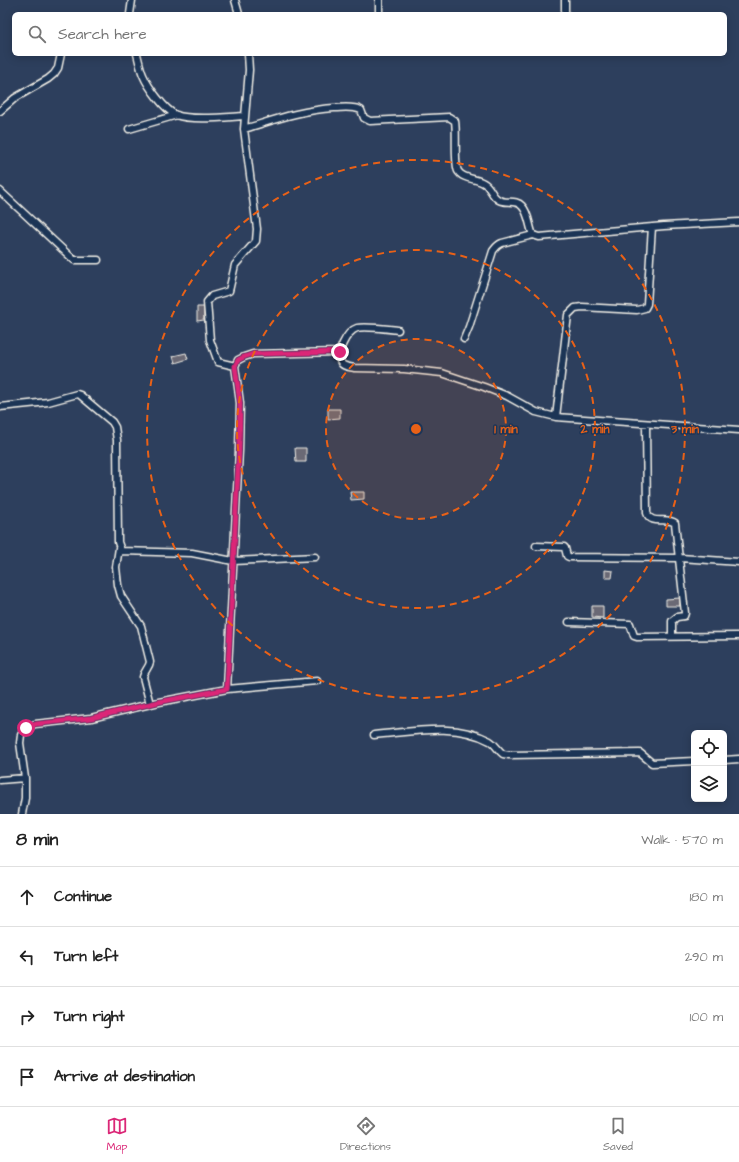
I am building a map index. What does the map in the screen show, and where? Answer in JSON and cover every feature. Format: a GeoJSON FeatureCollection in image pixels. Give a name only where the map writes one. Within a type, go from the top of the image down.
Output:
{"type":"FeatureCollection","features":[{"type":"Feature","properties":{"kind":"street"},"geometry":{"type":"LineString","coordinates":[[130,12],[132,0]]}},
{"type":"Feature","properties":{"kind":"street"},"geometry":{"type":"LineString","coordinates":[[235,0],[238,12]]}},
{"type":"Feature","properties":{"kind":"street"},"geometry":{"type":"LineString","coordinates":[[379,0],[379,12]]}},
{"type":"Feature","properties":{"kind":"street"},"geometry":{"type":"LineString","coordinates":[[565,0],[565,12]]}},
{"type":"Feature","properties":{"kind":"street"},"geometry":{"type":"LineString","coordinates":[[0,111],[15,98],[54,74],[58,68],[61,56]]}},
{"type":"Feature","properties":{"kind":"street"},"geometry":{"type":"LineString","coordinates":[[138,56],[148,86],[169,110],[176,115],[191,118],[244,116]]}},
{"type":"Feature","properties":{"kind":"street"},"geometry":{"type":"LineString","coordinates":[[235,366],[218,362],[210,340],[207,302],[212,296],[229,291],[235,265],[256,241],[256,229],[244,129],[249,70],[248,56]]}},
{"type":"Feature","properties":{"kind":"street"},"geometry":{"type":"LineString","coordinates":[[244,129],[294,114],[326,109],[356,108],[361,110],[364,118],[370,121],[450,118],[455,121],[456,164],[458,171],[463,176],[485,184],[500,201],[521,204],[525,210],[529,228],[533,235]]}},
{"type":"Feature","properties":{"kind":"street"},"geometry":{"type":"LineString","coordinates":[[129,129],[176,115]]}},
{"type":"Feature","properties":{"kind":"street"},"geometry":{"type":"LineString","coordinates":[[0,191],[74,260],[98,260]]}},
{"type":"Feature","properties":{"kind":"street"},"geometry":{"type":"LineString","coordinates":[[464,339],[493,251],[502,243],[533,235],[539,237],[739,222]]}},
{"type":"Feature","properties":{"kind":"street"},"geometry":{"type":"LineString","coordinates":[[556,417],[568,315],[570,311],[575,308],[582,307],[637,310],[642,310],[645,308],[648,304],[652,228]]}},
{"type":"Feature","properties":{"kind":"street"},"geometry":{"type":"LineString","coordinates":[[398,330],[358,328],[350,332],[344,339],[340,352],[342,364],[346,366],[442,373],[507,396],[536,412],[556,417],[739,430]]}},
{"type":"Feature","properties":{"kind":"street"},"geometry":{"type":"LineString","coordinates":[[227,689],[240,403],[235,366],[238,360],[253,354],[340,352]]}},
{"type":"Feature","properties":{"kind":"street"},"geometry":{"type":"LineString","coordinates":[[0,407],[48,402],[77,394],[112,422],[116,432],[118,456],[118,548],[116,567],[118,585],[121,596],[141,626],[150,662],[150,667],[144,673],[143,677],[150,704]]}},
{"type":"Feature","properties":{"kind":"street"},"geometry":{"type":"LineString","coordinates":[[646,424],[647,514],[652,520],[672,520],[675,523],[680,558],[686,613],[684,616],[672,621],[672,636]]}},
{"type":"Feature","properties":{"kind":"street"},"geometry":{"type":"LineString","coordinates":[[536,546],[564,547],[566,556],[570,557],[680,558],[739,562]]}},
{"type":"Feature","properties":{"kind":"street"},"geometry":{"type":"LineString","coordinates":[[118,548],[120,551],[124,552],[192,553],[233,560],[315,557]]}},
{"type":"Feature","properties":{"kind":"street"},"geometry":{"type":"LineString","coordinates":[[569,622],[630,624],[634,636],[739,636]]}},
{"type":"Feature","properties":{"kind":"street"},"geometry":{"type":"LineString","coordinates":[[22,814],[25,798],[25,778],[20,743],[21,735],[26,728],[36,724],[91,718],[150,704],[227,689],[317,681]]}},
{"type":"Feature","properties":{"kind":"street"},"geometry":{"type":"LineString","coordinates":[[374,735],[456,730],[489,741],[503,754],[640,753],[652,763],[691,761]]}},
{"type":"Feature","properties":{"kind":"street"},"geometry":{"type":"LineString","coordinates":[[727,760],[739,759]]}},
{"type":"Feature","properties":{"kind":"street"},"geometry":{"type":"LineString","coordinates":[[0,780],[25,778]]}},
{"type":"Feature","properties":{"kind":"building"},"geometry":{"type":"Polygon","coordinates":[[[197,307],[204,307],[204,320],[197,321],[197,307]]]}},
{"type":"Feature","properties":{"kind":"building"},"geometry":{"type":"Polygon","coordinates":[[[186,353],[188,359],[175,363],[173,356],[186,353]]]}},
{"type":"Feature","properties":{"kind":"building"},"geometry":{"type":"Polygon","coordinates":[[[328,409],[340,409],[340,418],[328,419],[328,409]]]}},
{"type":"Feature","properties":{"kind":"building"},"geometry":{"type":"Polygon","coordinates":[[[295,448],[306,448],[306,462],[296,462],[295,448]]]}},
{"type":"Feature","properties":{"kind":"building"},"geometry":{"type":"Polygon","coordinates":[[[350,492],[364,492],[364,499],[351,500],[350,492]]]}},
{"type":"Feature","properties":{"kind":"building"},"geometry":{"type":"Polygon","coordinates":[[[605,570],[613,571],[612,578],[605,578],[605,570]]]}},
{"type":"Feature","properties":{"kind":"building"},"geometry":{"type":"Polygon","coordinates":[[[680,598],[680,606],[666,606],[666,599],[680,598]]]}},
{"type":"Feature","properties":{"kind":"building"},"geometry":{"type":"Polygon","coordinates":[[[592,606],[603,606],[603,618],[592,617],[592,606]]]}},
{"type":"Feature","properties":{"kind":"route"},"geometry":{"type":"LineString","coordinates":[[26,728],[36,724],[91,718],[159,702],[227,689],[239,450],[240,403],[235,366],[238,360],[253,354],[340,352]]}}]}
